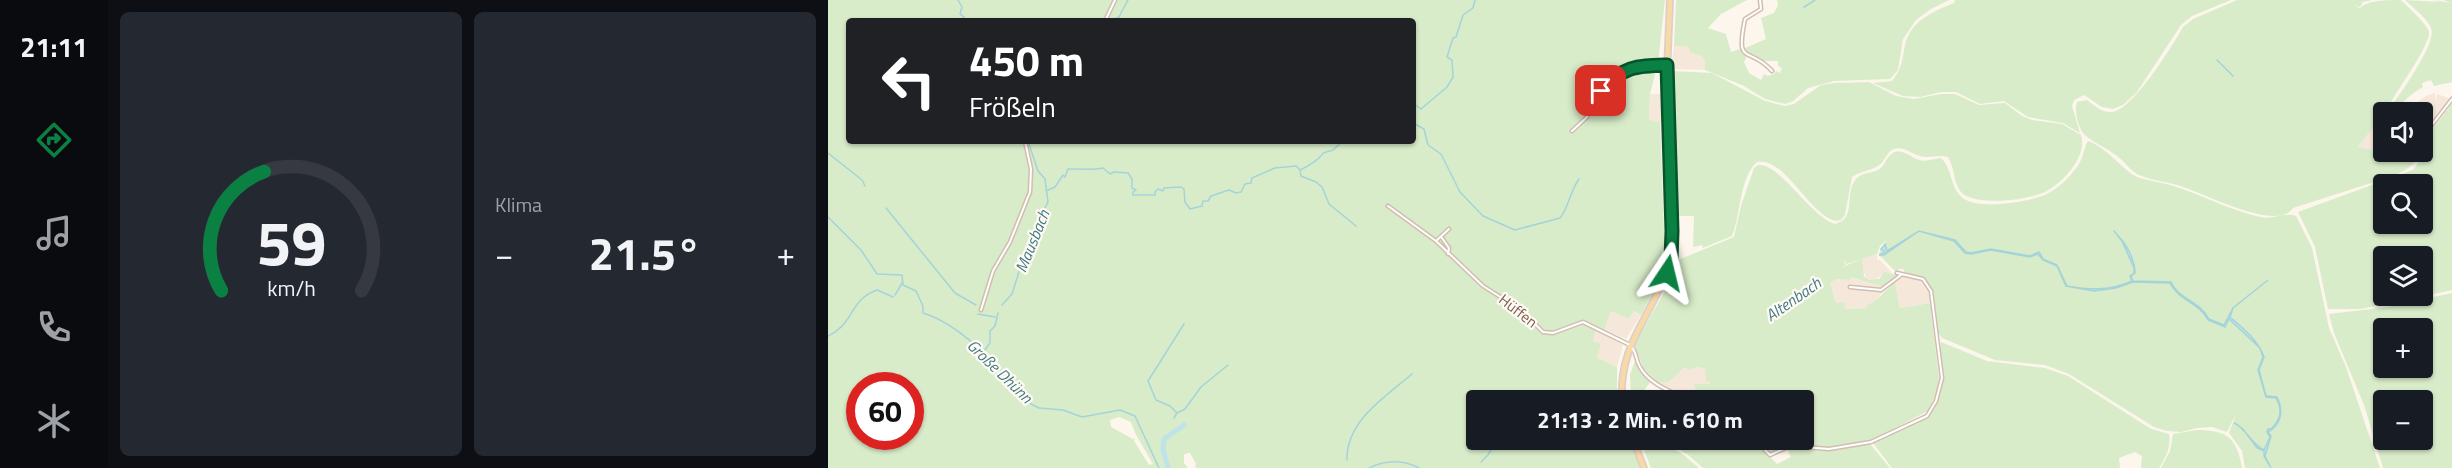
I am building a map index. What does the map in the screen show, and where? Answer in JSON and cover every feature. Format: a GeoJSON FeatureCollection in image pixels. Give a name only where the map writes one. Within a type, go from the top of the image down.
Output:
{"type":"FeatureCollection","features":[{"type":"Feature","properties":{"kind":"main road"},"geometry":{"type":"LineString","coordinates":[[1622,390],[1623,371],[1630,345],[1662,286],[1671,253],[1667,69],[1670,0]]}},
{"type":"Feature","properties":{"kind":"main road"},"geometry":{"type":"LineString","coordinates":[[1637,450],[1644,468]]}},
{"type":"Feature","properties":{"kind":"street"},"geometry":{"type":"LineString","coordinates":[[1106,18],[1115,0]]}},
{"type":"Feature","properties":{"kind":"street"},"geometry":{"type":"LineString","coordinates":[[1760,0],[1761,9],[1745,19],[1741,48],[1744,53],[1772,71]]}},
{"type":"Feature","properties":{"kind":"street"},"geometry":{"type":"LineString","coordinates":[[1572,131],[1587,117],[1596,97],[1622,72],[1635,67],[1667,69]]}},
{"type":"Feature","properties":{"kind":"street"},"geometry":{"type":"LineString","coordinates":[[2433,124],[2452,99]]}},
{"type":"Feature","properties":{"kind":"street"},"geometry":{"type":"LineString","coordinates":[[981,310],[993,271],[1010,242],[1030,192],[1031,169],[1026,144]]}},
{"type":"Feature","properties":{"kind":"street","name":"Hüffen"},"geometry":{"type":"LineString","coordinates":[[1388,206],[1436,241],[1483,286],[1521,310],[1543,332],[1553,333],[1583,322],[1630,345]]}},
{"type":"Feature","properties":{"kind":"street"},"geometry":{"type":"LineString","coordinates":[[1436,241],[1442,238],[1449,229]]}},
{"type":"Feature","properties":{"kind":"street","name":"Hüffen"},"geometry":{"type":"LineString","coordinates":[[1442,238],[1449,248],[1448,254]]}},
{"type":"Feature","properties":{"kind":"street"},"geometry":{"type":"LineString","coordinates":[[1814,448],[1829,449],[1872,442],[1927,416],[1936,401],[1942,378],[1931,291],[1923,279],[1897,273]]}},
{"type":"Feature","properties":{"kind":"street"},"geometry":{"type":"LineString","coordinates":[[1850,287],[1881,290],[1901,274]]}},
{"type":"Feature","properties":{"kind":"street"},"geometry":{"type":"LineString","coordinates":[[1630,345],[1634,349],[1642,371],[1656,383],[1669,390]]}},
{"type":"Feature","properties":{"kind":"street"},"geometry":{"type":"LineString","coordinates":[[1632,360],[1636,358]]}},
{"type":"Feature","properties":{"kind":"street"},"geometry":{"type":"LineString","coordinates":[[1766,450],[1770,454],[1780,450]]}},
{"type":"Feature","properties":{"kind":"shaded area"},"geometry":{"type":"Polygon","coordinates":[[[1674,46],[1689,47],[1702,56],[1705,61],[1705,70],[1671,69],[1674,46]]]}},
{"type":"Feature","properties":{"kind":"shaded area"},"geometry":{"type":"Polygon","coordinates":[[[2435,93],[2436,102],[2437,94],[2451,99],[2433,122],[2433,102],[2418,102],[2435,93]]]}},
{"type":"Feature","properties":{"kind":"shaded area"},"geometry":{"type":"Polygon","coordinates":[[[1650,94],[1663,94],[1665,123],[1649,121],[1650,94]]]}},
{"type":"Feature","properties":{"kind":"shaded area"},"geometry":{"type":"Polygon","coordinates":[[[2373,128],[2373,150],[2358,147],[2373,128]]]}},
{"type":"Feature","properties":{"kind":"shaded area"},"geometry":{"type":"Polygon","coordinates":[[[1877,255],[1877,260],[1880,260],[1893,274],[1884,273],[1874,281],[1867,279],[1862,268],[1862,259],[1877,255]]]}},
{"type":"Feature","properties":{"kind":"shaded area"},"geometry":{"type":"Polygon","coordinates":[[[1905,276],[1924,282],[1930,292],[1930,303],[1900,308],[1895,282],[1905,276]]]}},
{"type":"Feature","properties":{"kind":"shaded area"},"geometry":{"type":"Polygon","coordinates":[[[1849,277],[1884,287],[1881,289],[1849,286],[1849,288],[1883,291],[1867,308],[1845,309],[1836,303],[1830,283],[1837,279],[1849,280],[1849,277]]]}},
{"type":"Feature","properties":{"kind":"shaded area"},"geometry":{"type":"Polygon","coordinates":[[[1611,311],[1629,319],[1634,311],[1641,315],[1626,339],[1604,330],[1611,311]]]}},
{"type":"Feature","properties":{"kind":"shaded area"},"geometry":{"type":"Polygon","coordinates":[[[1596,329],[1623,345],[1617,367],[1597,358],[1592,341],[1596,329]]]}},
{"type":"Feature","properties":{"kind":"shaded area"},"geometry":{"type":"Polygon","coordinates":[[[1685,367],[1688,370],[1699,367],[1706,369],[1706,380],[1710,381],[1710,384],[1693,385],[1697,390],[1672,390],[1657,382],[1669,382],[1685,367]]]}},
{"type":"Feature","properties":{"kind":"green space"},"geometry":{"type":"Polygon","coordinates":[[[828,0],[1665,0],[1658,63],[1650,94],[1649,120],[1660,122],[1665,258],[1656,288],[1641,315],[1634,311],[1629,319],[1611,311],[1604,330],[1587,322],[1586,324],[1596,329],[1593,341],[1601,344],[1597,358],[1617,367],[1617,390],[1466,390],[1466,450],[1633,450],[1640,468],[1195,468],[1196,464],[1190,453],[1184,455],[1184,463],[1188,468],[828,468],[828,0]],[[1119,417],[1110,420],[1111,427],[1135,438],[1134,441],[1149,465],[1153,464],[1135,433],[1131,422],[1119,417]]]}},
{"type":"Feature","properties":{"kind":"green space"},"geometry":{"type":"Polygon","coordinates":[[[1676,0],[1747,0],[1721,14],[1708,28],[1726,34],[1731,52],[1740,49],[1747,56],[1744,62],[1749,73],[1761,80],[1764,74],[1768,76],[1776,71],[1780,73],[1782,68],[1778,66],[1778,61],[1760,61],[1743,49],[1766,39],[1761,18],[1774,13],[1778,5],[1777,0],[1949,0],[1916,20],[1903,39],[1898,70],[1890,79],[1834,81],[1808,88],[1793,101],[1785,104],[1765,99],[1742,85],[1705,70],[1705,61],[1702,56],[1690,52],[1689,47],[1674,46],[1676,0]]]}},
{"type":"Feature","properties":{"kind":"green space"},"geometry":{"type":"Polygon","coordinates":[[[1955,0],[2231,0],[2192,16],[2181,25],[2137,92],[2123,105],[2113,109],[2102,107],[2084,95],[2074,100],[2072,106],[2080,133],[2063,123],[2028,117],[2004,101],[1980,104],[1956,92],[1941,92],[1920,97],[1903,96],[1873,83],[1892,81],[1900,68],[1905,45],[1912,29],[1924,18],[1954,3],[1955,0]]]}},
{"type":"Feature","properties":{"kind":"green space"},"geometry":{"type":"Polygon","coordinates":[[[2237,0],[2372,0],[2363,2],[2360,7],[2353,5],[2360,8],[2373,2],[2401,0],[2425,24],[2429,32],[2428,38],[2391,102],[2373,102],[2373,128],[2358,147],[2373,150],[2373,162],[2415,162],[2396,174],[2373,174],[2373,182],[2293,208],[2285,214],[2273,216],[2242,210],[2180,186],[2134,172],[2120,158],[2083,133],[2077,120],[2077,102],[2087,100],[2099,109],[2108,112],[2120,109],[2141,89],[2183,27],[2193,19],[2237,0]]]}},
{"type":"Feature","properties":{"kind":"green space"},"geometry":{"type":"Polygon","coordinates":[[[2405,0],[2439,2],[2433,0],[2451,3],[2443,0],[2452,0],[2452,82],[2434,86],[2431,80],[2422,83],[2423,87],[2402,102],[2394,102],[2423,56],[2432,35],[2431,28],[2420,13],[2405,0]]]}},
{"type":"Feature","properties":{"kind":"green space"},"geometry":{"type":"Polygon","coordinates":[[[1671,71],[1712,73],[1765,101],[1785,106],[1794,104],[1821,85],[1869,82],[1896,96],[1914,99],[1955,94],[1979,105],[2005,103],[2022,116],[2032,120],[2062,124],[2081,135],[2081,151],[2067,175],[2047,191],[2028,197],[1990,201],[1968,197],[1961,192],[1948,157],[1924,157],[1904,149],[1894,149],[1878,166],[1852,177],[1845,215],[1841,220],[1835,221],[1815,207],[1777,168],[1767,163],[1757,162],[1747,177],[1732,236],[1703,248],[1702,245],[1693,247],[1694,216],[1678,216],[1674,83],[1671,71]]]}},
{"type":"Feature","properties":{"kind":"green space"},"geometry":{"type":"Polygon","coordinates":[[[2452,103],[2452,290],[2433,294],[2433,246],[2373,246],[2373,306],[2375,306],[2361,309],[2328,309],[2315,247],[2298,212],[2373,185],[2373,234],[2433,234],[2433,174],[2402,174],[2413,170],[2419,162],[2433,162],[2433,129],[2447,110],[2449,111],[2452,103]]]}},
{"type":"Feature","properties":{"kind":"green space"},"geometry":{"type":"Polygon","coordinates":[[[2088,141],[2103,149],[2134,176],[2180,188],[2260,217],[2296,216],[2312,248],[2329,328],[2346,367],[2380,468],[2272,468],[2269,465],[2270,468],[2245,468],[2242,451],[2229,433],[2236,414],[2227,432],[2212,427],[2181,432],[2167,431],[2154,427],[2069,374],[2045,365],[1995,360],[1942,338],[1938,333],[1935,303],[1930,286],[1917,276],[1906,274],[1903,269],[1899,269],[1897,273],[1879,255],[1884,255],[1919,231],[1883,254],[1879,254],[1881,247],[1883,251],[1886,251],[1884,245],[1887,240],[1880,246],[1877,254],[1862,259],[1864,276],[1869,280],[1879,279],[1884,272],[1898,275],[1884,287],[1850,277],[1849,280],[1837,279],[1830,283],[1836,303],[1844,302],[1845,309],[1867,308],[1867,305],[1895,282],[1900,308],[1930,303],[1939,378],[1937,392],[1928,411],[1870,441],[1829,447],[1814,446],[1814,390],[1696,390],[1693,384],[1710,384],[1710,381],[1706,381],[1705,369],[1699,367],[1688,370],[1685,367],[1669,382],[1657,382],[1644,369],[1634,345],[1668,286],[1676,263],[1678,260],[1734,237],[1741,206],[1754,168],[1758,165],[1766,166],[1775,172],[1815,211],[1835,224],[1846,217],[1851,188],[1856,179],[1878,170],[1896,152],[1903,152],[1922,161],[1941,158],[1961,196],[1974,203],[1995,204],[2030,200],[2052,191],[2066,180],[2077,166],[2088,141]]]}},
{"type":"Feature","properties":{"kind":"green space"},"geometry":{"type":"Polygon","coordinates":[[[2452,293],[2452,468],[2383,468],[2378,450],[2433,450],[2433,390],[2373,390],[2373,435],[2364,405],[2334,333],[2329,314],[2393,306],[2433,306],[2433,297],[2452,293]]]}},
{"type":"Feature","properties":{"kind":"green space"},"geometry":{"type":"Polygon","coordinates":[[[1941,342],[1987,361],[2045,368],[2068,376],[2151,429],[2169,434],[2169,448],[2164,460],[2159,468],[2141,468],[2142,456],[2135,452],[2119,458],[2120,468],[1892,468],[1873,443],[1909,427],[1934,406],[1943,380],[1941,342]]]}},
{"type":"Feature","properties":{"kind":"green space"},"geometry":{"type":"Polygon","coordinates":[[[1635,361],[1651,381],[1644,390],[1631,390],[1630,375],[1635,361]]]}},
{"type":"Feature","properties":{"kind":"green space"},"geometry":{"type":"Polygon","coordinates":[[[2197,430],[2216,432],[2229,438],[2237,449],[2242,468],[2161,468],[2170,451],[2173,434],[2197,430]]]}},
{"type":"Feature","properties":{"kind":"green space"},"geometry":{"type":"Polygon","coordinates":[[[1870,444],[1890,468],[1703,468],[1680,450],[1763,450],[1777,464],[1791,457],[1788,450],[1829,450],[1870,444]]]}},
{"type":"Feature","properties":{"kind":"green space"},"geometry":{"type":"Polygon","coordinates":[[[1644,450],[1676,450],[1699,468],[1651,468],[1644,450]]]}},
{"type":"Feature","properties":{"kind":"water"},"geometry":{"type":"Polygon","coordinates":[[[1919,231],[1955,240],[1966,252],[1971,253],[1991,249],[2030,256],[2039,252],[2043,259],[2057,265],[2067,286],[2092,289],[2116,287],[2132,281],[2130,276],[2134,273],[2134,268],[2118,236],[2124,243],[2132,258],[2135,268],[2135,273],[2131,276],[2133,281],[2171,282],[2179,293],[2200,308],[2209,319],[2224,325],[2233,308],[2230,317],[2250,335],[2259,347],[2229,319],[2225,327],[2208,320],[2200,309],[2178,294],[2170,283],[2133,282],[2116,288],[2094,291],[2066,286],[2057,266],[2043,260],[2038,254],[2030,257],[1991,250],[1971,254],[1965,253],[1954,241],[1919,231]]]}},
{"type":"Feature","properties":{"kind":"water"},"geometry":{"type":"Polygon","coordinates":[[[1919,231],[1884,255],[1879,255],[1885,252],[1881,249],[1885,244],[1887,251],[1919,231]]]}},
{"type":"Feature","properties":{"kind":"water"},"geometry":{"type":"Polygon","coordinates":[[[2260,349],[2264,357],[2259,370],[2266,396],[2277,397],[2280,407],[2276,398],[2266,397],[2258,370],[2263,357],[2260,349]]]}},
{"type":"Feature","properties":{"kind":"water"},"geometry":{"type":"Polygon","coordinates":[[[2280,407],[2281,412],[2278,422],[2276,426],[2268,432],[2271,436],[2265,456],[2271,468],[2264,456],[2264,451],[2257,448],[2245,432],[2264,450],[2270,437],[2267,432],[2268,429],[2274,426],[2279,418],[2280,407]]]}},
{"type":"Feature","properties":{"kind":"waterway","name":"Mausbach"},"geometry":{"type":"LineString","coordinates":[[958,0],[962,7],[960,14],[963,18]]}},
{"type":"Feature","properties":{"kind":"waterway"},"geometry":{"type":"LineString","coordinates":[[1117,18],[1128,0]]}},
{"type":"Feature","properties":{"kind":"waterway"},"geometry":{"type":"LineString","coordinates":[[1416,105],[1421,109],[1447,87],[1453,77],[1452,60],[1447,57],[1463,15],[1473,8],[1475,0]]}},
{"type":"Feature","properties":{"kind":"waterway"},"geometry":{"type":"LineString","coordinates":[[1804,7],[1815,0]]}},
{"type":"Feature","properties":{"kind":"waterway"},"geometry":{"type":"LineString","coordinates":[[2217,60],[2233,76]]}},
{"type":"Feature","properties":{"kind":"waterway"},"geometry":{"type":"LineString","coordinates":[[1416,125],[1424,129],[1428,145],[1441,154],[1460,192],[1483,216],[1515,230],[1560,218],[1579,179]]}},
{"type":"Feature","properties":{"kind":"waterway","name":"Mausbach"},"geometry":{"type":"LineString","coordinates":[[1002,305],[1012,294],[1029,240],[1048,202],[1045,179],[1038,171],[1029,144]]}},
{"type":"Feature","properties":{"kind":"waterway"},"geometry":{"type":"LineString","coordinates":[[1046,191],[1055,187],[1063,175],[1065,177],[1068,169],[1103,168],[1110,174],[1128,173],[1132,179],[1132,188],[1136,190],[1133,195],[1155,195],[1158,189],[1163,191],[1164,188],[1181,187],[1184,189],[1185,202],[1190,209],[1202,206],[1203,201],[1208,201],[1211,196],[1229,190],[1236,193],[1241,192],[1245,184],[1251,183],[1252,178],[1275,168],[1296,166],[1300,170],[1340,144]]}},
{"type":"Feature","properties":{"kind":"waterway"},"geometry":{"type":"LineString","coordinates":[[828,153],[862,180],[865,186]]}},
{"type":"Feature","properties":{"kind":"waterway"},"geometry":{"type":"LineString","coordinates":[[1300,170],[1301,176],[1322,187],[1329,204],[1356,226]]}},
{"type":"Feature","properties":{"kind":"waterway"},"geometry":{"type":"LineString","coordinates":[[886,208],[955,293],[976,305]]}},
{"type":"Feature","properties":{"kind":"waterway","name":"Große Dhünn"},"geometry":{"type":"LineString","coordinates":[[828,217],[861,250],[877,274],[902,275],[903,285],[916,291],[923,306],[923,313],[938,319],[968,339],[995,364],[1031,404],[1039,408],[1063,410],[1082,417],[1120,410],[1135,416],[1159,468]]}},
{"type":"Feature","properties":{"kind":"waterway"},"geometry":{"type":"LineString","coordinates":[[2114,231],[2119,237]]}},
{"type":"Feature","properties":{"kind":"waterway"},"geometry":{"type":"LineString","coordinates":[[895,295],[902,283]]}},
{"type":"Feature","properties":{"kind":"waterway"},"geometry":{"type":"LineString","coordinates":[[828,336],[843,325],[856,306],[868,294],[877,290],[893,297]]}},
{"type":"Feature","properties":{"kind":"waterway","name":"Mausbach"},"geometry":{"type":"LineString","coordinates":[[984,351],[990,343],[990,331],[995,326],[998,313]]}},
{"type":"Feature","properties":{"kind":"waterway"},"geometry":{"type":"LineString","coordinates":[[978,314],[995,317]]}},
{"type":"Feature","properties":{"kind":"waterway"},"geometry":{"type":"LineString","coordinates":[[1177,413],[1170,406],[1156,400],[1148,381],[1184,324]]}},
{"type":"Feature","properties":{"kind":"waterway"},"geometry":{"type":"LineString","coordinates":[[1174,418],[1177,413],[1185,409],[1201,387],[1228,365]]}},
{"type":"Feature","properties":{"kind":"waterway"},"geometry":{"type":"LineString","coordinates":[[1347,460],[1348,446],[1360,422],[1379,401],[1412,374]]}},
{"type":"Feature","properties":{"kind":"waterway"},"geometry":{"type":"LineString","coordinates":[[1168,468],[1163,449],[1164,439],[1184,425]]}},
{"type":"Feature","properties":{"kind":"waterway"},"geometry":{"type":"LineString","coordinates":[[1481,462],[1491,450]]}},
{"type":"Feature","properties":{"kind":"waterway"},"geometry":{"type":"LineString","coordinates":[[1369,468],[1382,463],[1394,462],[1406,463],[1419,468]]}},
{"type":"Feature","properties":{"kind":"route"},"geometry":{"type":"LineString","coordinates":[[1601,91],[1617,75],[1628,68],[1667,65],[1672,245],[1667,273]]}},
{"type":"Feature","properties":{"kind":"water label","name":"Altenbach"},"geometry":{"type":"Point","coordinates":[1793,299]}}]}
